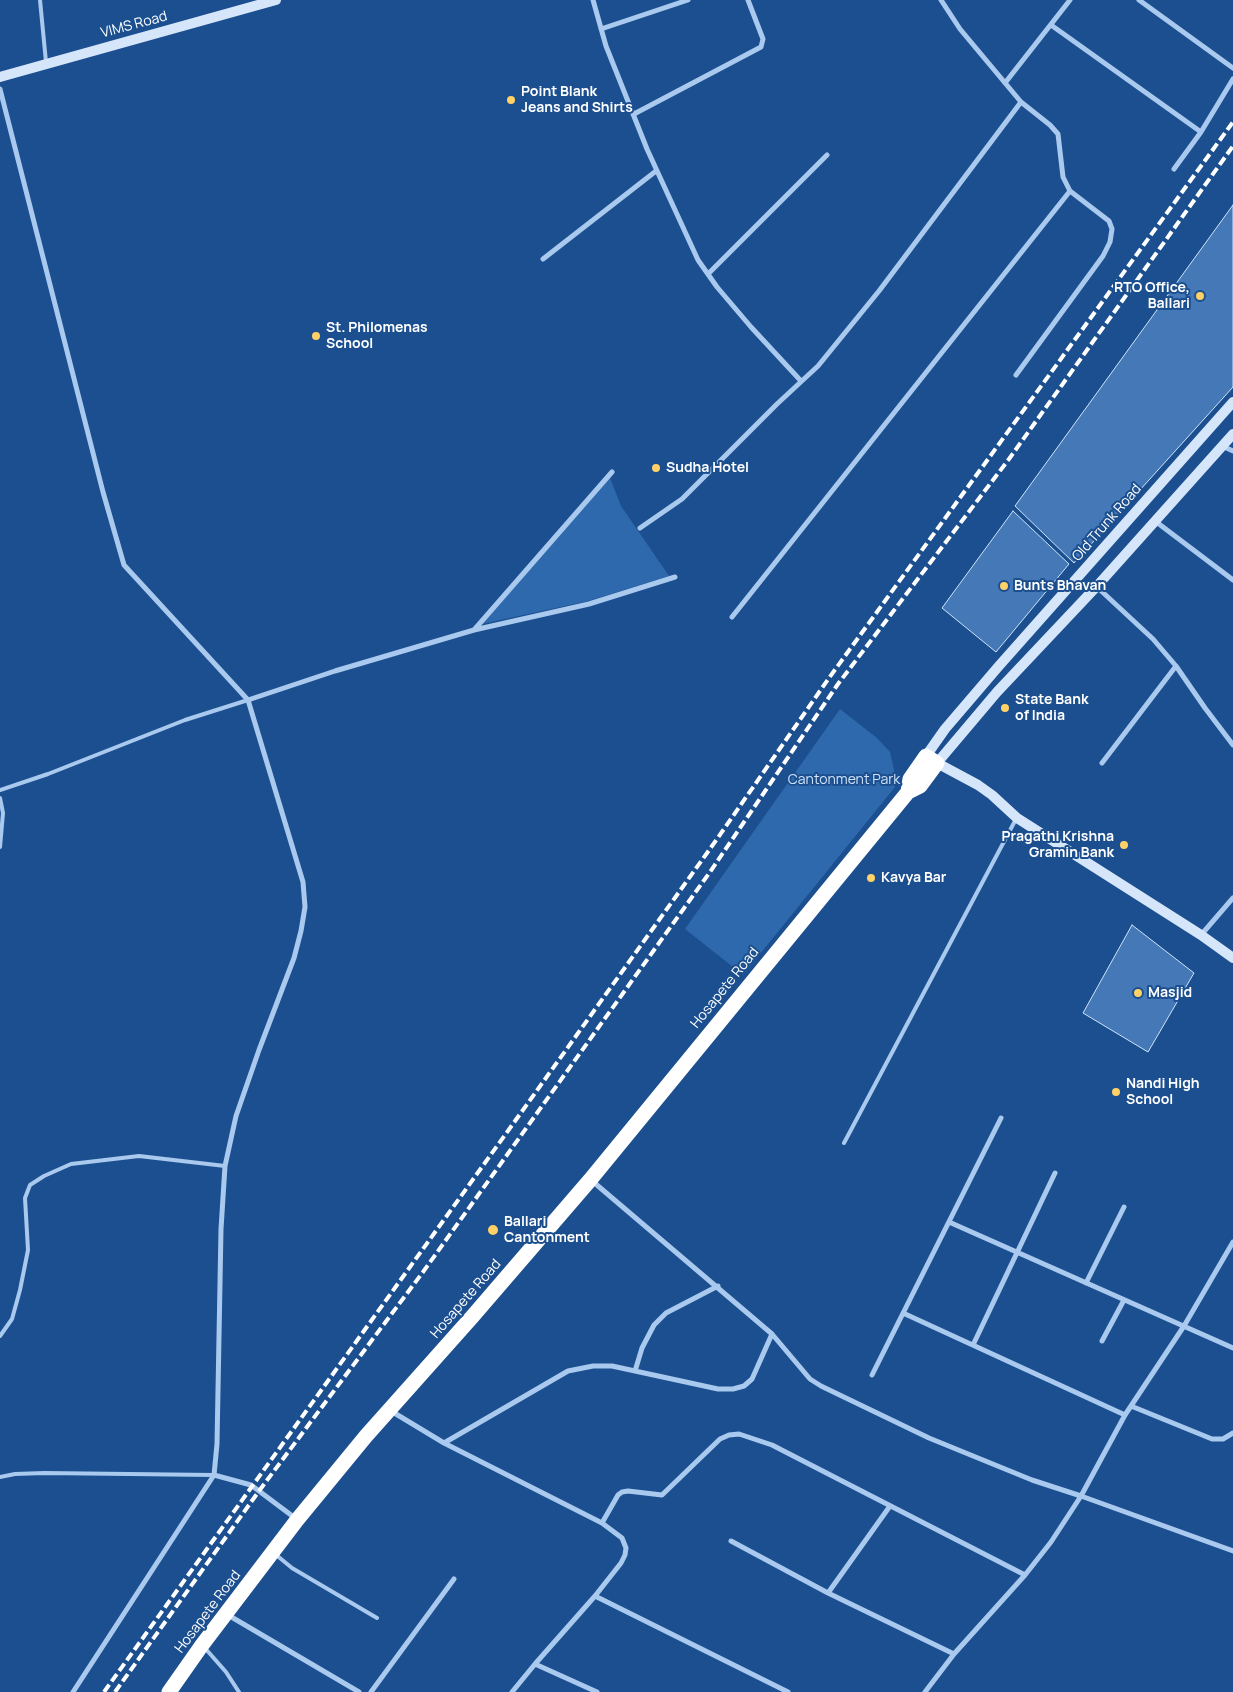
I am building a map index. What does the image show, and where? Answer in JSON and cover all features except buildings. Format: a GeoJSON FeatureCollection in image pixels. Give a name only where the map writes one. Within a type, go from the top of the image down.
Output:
{"type":"FeatureCollection","features":[{"type":"Feature","properties":{"kind":"highway","name":"Hosapete Road"},"geometry":{"type":"LineString","coordinates":[[169,1692],[202,1645],[273,1552],[388,1409],[472,1317],[590,1180],[908,792],[910,779],[932,760]]}},
{"type":"Feature","properties":{"kind":"street","name":"VIMS Road"},"geometry":{"type":"LineString","coordinates":[[0,77],[276,0]]}},
{"type":"Feature","properties":{"kind":"street"},"geometry":{"type":"LineString","coordinates":[[592,0],[606,46],[656,171],[698,260],[751,327],[801,381]]}},
{"type":"Feature","properties":{"kind":"street"},"geometry":{"type":"LineString","coordinates":[[601,28],[688,0]]}},
{"type":"Feature","properties":{"kind":"street"},"geometry":{"type":"LineString","coordinates":[[634,114],[761,47],[763,39],[748,0]]}},
{"type":"Feature","properties":{"kind":"street"},"geometry":{"type":"LineString","coordinates":[[941,0],[960,29],[1021,102],[1050,125],[1058,134],[1063,177],[1070,191],[1109,221],[1112,229],[1110,242],[1103,256],[1016,375]]}},
{"type":"Feature","properties":{"kind":"street"},"geometry":{"type":"LineString","coordinates":[[1006,83],[1070,0]]}},
{"type":"Feature","properties":{"kind":"street"},"geometry":{"type":"LineString","coordinates":[[1139,0],[1233,68]]}},
{"type":"Feature","properties":{"kind":"street"},"geometry":{"type":"LineString","coordinates":[[1051,25],[1201,132]]}},
{"type":"Feature","properties":{"kind":"street"},"geometry":{"type":"LineString","coordinates":[[1174,169],[1201,132],[1233,79]]}},
{"type":"Feature","properties":{"kind":"street"},"geometry":{"type":"LineString","coordinates":[[0,89],[103,492],[124,565],[248,700],[303,882],[305,907],[302,931],[294,958],[236,1116],[225,1166],[221,1229],[217,1444],[214,1475],[73,1692]]}},
{"type":"Feature","properties":{"kind":"street"},"geometry":{"type":"LineString","coordinates":[[640,528],[682,499],[818,366],[879,291],[1021,102]]}},
{"type":"Feature","properties":{"kind":"street"},"geometry":{"type":"LineString","coordinates":[[708,274],[827,155]]}},
{"type":"Feature","properties":{"kind":"street"},"geometry":{"type":"LineString","coordinates":[[543,259],[656,171]]}},
{"type":"Feature","properties":{"kind":"street"},"geometry":{"type":"LineString","coordinates":[[732,617],[1070,191]]}},
{"type":"Feature","properties":{"kind":"street","name":"Old Trunk Road"},"geometry":{"type":"LineString","coordinates":[[932,760],[946,730],[998,667],[1233,402]]}},
{"type":"Feature","properties":{"kind":"street"},"geometry":{"type":"LineString","coordinates":[[1233,434],[1096,586],[932,760],[978,785],[1017,818],[1201,935],[1233,958]]}},
{"type":"Feature","properties":{"kind":"street"},"geometry":{"type":"LineString","coordinates":[[1222,446],[1233,452]]}},
{"type":"Feature","properties":{"kind":"street"},"geometry":{"type":"LineString","coordinates":[[474,630],[612,472]]}},
{"type":"Feature","properties":{"kind":"street"},"geometry":{"type":"LineString","coordinates":[[1154,521],[1233,580]]}},
{"type":"Feature","properties":{"kind":"street"},"geometry":{"type":"LineString","coordinates":[[248,700],[335,671],[474,630],[588,604],[675,577]]}},
{"type":"Feature","properties":{"kind":"street"},"geometry":{"type":"LineString","coordinates":[[1096,586],[1153,639],[1176,666],[1204,708],[1233,745]]}},
{"type":"Feature","properties":{"kind":"street"},"geometry":{"type":"LineString","coordinates":[[1102,763],[1176,666]]}},
{"type":"Feature","properties":{"kind":"street"},"geometry":{"type":"LineString","coordinates":[[1201,935],[1233,898]]}},
{"type":"Feature","properties":{"kind":"street"},"geometry":{"type":"LineString","coordinates":[[872,1375],[1001,1118]]}},
{"type":"Feature","properties":{"kind":"street"},"geometry":{"type":"LineString","coordinates":[[973,1345],[1055,1173]]}},
{"type":"Feature","properties":{"kind":"street"},"geometry":{"type":"LineString","coordinates":[[590,1180],[718,1286],[772,1334],[810,1379],[821,1386],[929,1438],[1032,1480],[1233,1551]]}},
{"type":"Feature","properties":{"kind":"street"},"geometry":{"type":"LineString","coordinates":[[1086,1283],[1124,1207]]}},
{"type":"Feature","properties":{"kind":"street"},"geometry":{"type":"LineString","coordinates":[[949,1222],[1233,1348]]}},
{"type":"Feature","properties":{"kind":"street"},"geometry":{"type":"LineString","coordinates":[[924,1692],[954,1654],[1025,1575],[1051,1542],[1081,1496],[1131,1406],[1184,1326],[1233,1242]]}},
{"type":"Feature","properties":{"kind":"street"},"geometry":{"type":"LineString","coordinates":[[635,1371],[642,1348],[654,1325],[666,1314],[718,1286]]}},
{"type":"Feature","properties":{"kind":"street"},"geometry":{"type":"LineString","coordinates":[[1102,1342],[1124,1300]]}},
{"type":"Feature","properties":{"kind":"street"},"geometry":{"type":"LineString","coordinates":[[903,1313],[1125,1416]]}},
{"type":"Feature","properties":{"kind":"street"},"geometry":{"type":"LineString","coordinates":[[444,1443],[568,1371],[593,1366],[612,1366],[718,1388],[733,1389],[744,1386],[752,1378],[772,1334]]}},
{"type":"Feature","properties":{"kind":"street"},"geometry":{"type":"LineString","coordinates":[[1131,1406],[1212,1439],[1224,1439],[1233,1433]]}},
{"type":"Feature","properties":{"kind":"street"},"geometry":{"type":"LineString","coordinates":[[388,1409],[444,1443],[602,1523],[622,1538],[626,1548],[625,1556],[621,1563],[512,1692]]}},
{"type":"Feature","properties":{"kind":"street"},"geometry":{"type":"LineString","coordinates":[[602,1523],[618,1495],[622,1492],[662,1495],[720,1439],[739,1434],[772,1445],[1025,1575]]}},
{"type":"Feature","properties":{"kind":"street"},"geometry":{"type":"LineString","coordinates":[[214,1475],[251,1485],[298,1520]]}},
{"type":"Feature","properties":{"kind":"street"},"geometry":{"type":"LineString","coordinates":[[828,1593],[890,1506]]}},
{"type":"Feature","properties":{"kind":"street"},"geometry":{"type":"LineString","coordinates":[[731,1541],[828,1593],[954,1654]]}},
{"type":"Feature","properties":{"kind":"street"},"geometry":{"type":"LineString","coordinates":[[371,1692],[454,1579]]}},
{"type":"Feature","properties":{"kind":"street"},"geometry":{"type":"LineString","coordinates":[[595,1596],[788,1692]]}},
{"type":"Feature","properties":{"kind":"street"},"geometry":{"type":"LineString","coordinates":[[226,1614],[359,1692]]}},
{"type":"Feature","properties":{"kind":"street"},"geometry":{"type":"LineString","coordinates":[[535,1664],[597,1692]]}},
{"type":"Feature","properties":{"kind":"lane"},"geometry":{"type":"LineString","coordinates":[[40,0],[46,64]]}},
{"type":"Feature","properties":{"kind":"lane"},"geometry":{"type":"LineString","coordinates":[[0,790],[48,774],[185,720],[248,700]]}},
{"type":"Feature","properties":{"kind":"lane"},"geometry":{"type":"LineString","coordinates":[[0,798],[3,813],[0,847]]}},
{"type":"Feature","properties":{"kind":"lane"},"geometry":{"type":"LineString","coordinates":[[844,1143],[1017,818]]}},
{"type":"Feature","properties":{"kind":"lane"},"geometry":{"type":"LineString","coordinates":[[0,1336],[12,1319],[28,1250],[25,1198],[30,1185],[44,1176],[71,1164],[139,1156],[225,1166]]}},
{"type":"Feature","properties":{"kind":"lane"},"geometry":{"type":"LineString","coordinates":[[0,1477],[15,1474],[44,1473],[214,1475]]}},
{"type":"Feature","properties":{"kind":"lane"},"geometry":{"type":"LineString","coordinates":[[273,1552],[292,1568],[377,1618]]}},
{"type":"Feature","properties":{"kind":"lane"},"geometry":{"type":"LineString","coordinates":[[202,1645],[226,1672],[239,1692]]}},
{"type":"Feature","properties":{"kind":"green space"},"geometry":{"type":"Polygon","coordinates":[[[610,478],[621,506],[669,576],[588,601],[482,624],[610,478]]]}},
{"type":"Feature","properties":{"kind":"green space","name":"Cantonment Park"},"geometry":{"type":"Polygon","coordinates":[[[840,709],[877,738],[890,752],[895,787],[743,975],[685,929],[840,709]]]}},
{"type":"Feature","properties":{"kind":"railway"},"geometry":{"type":"LineString","coordinates":[[104,1692],[717,839],[829,678],[1233,122]]}},
{"type":"Feature","properties":{"kind":"railway"},"geometry":{"type":"LineString","coordinates":[[115,1692],[259,1491],[423,1272],[710,872],[838,684],[1009,459],[1233,146]]}},
{"type":"Feature","properties":{"kind":"place","name":"Point Blank Jeans and Shirts"},"geometry":{"type":"Point","coordinates":[511,100]}},
{"type":"Feature","properties":{"kind":"place","name":"RTO Office, Ballari"},"geometry":{"type":"Point","coordinates":[1200,296]}},
{"type":"Feature","properties":{"kind":"place","name":"St. Philomenas School"},"geometry":{"type":"Point","coordinates":[316,336]}},
{"type":"Feature","properties":{"kind":"place","name":"Sudha Hotel"},"geometry":{"type":"Point","coordinates":[656,468]}},
{"type":"Feature","properties":{"kind":"place","name":"Bunts Bhavan"},"geometry":{"type":"Point","coordinates":[1004,586]}},
{"type":"Feature","properties":{"kind":"place","name":"State Bank of India"},"geometry":{"type":"Point","coordinates":[1005,708]}},
{"type":"Feature","properties":{"kind":"place","name":"Pragathi Krishna Gramin Bank"},"geometry":{"type":"Point","coordinates":[1124,845]}},
{"type":"Feature","properties":{"kind":"place","name":"Kavya Bar"},"geometry":{"type":"Point","coordinates":[871,878]}},
{"type":"Feature","properties":{"kind":"place","name":"Masjid"},"geometry":{"type":"Point","coordinates":[1138,993]}},
{"type":"Feature","properties":{"kind":"place","name":"Nandi High School"},"geometry":{"type":"Point","coordinates":[1116,1092]}},
{"type":"Feature","properties":{"kind":"place","name":"Ballari Cantonment"},"geometry":{"type":"Point","coordinates":[493,1230]}}]}
